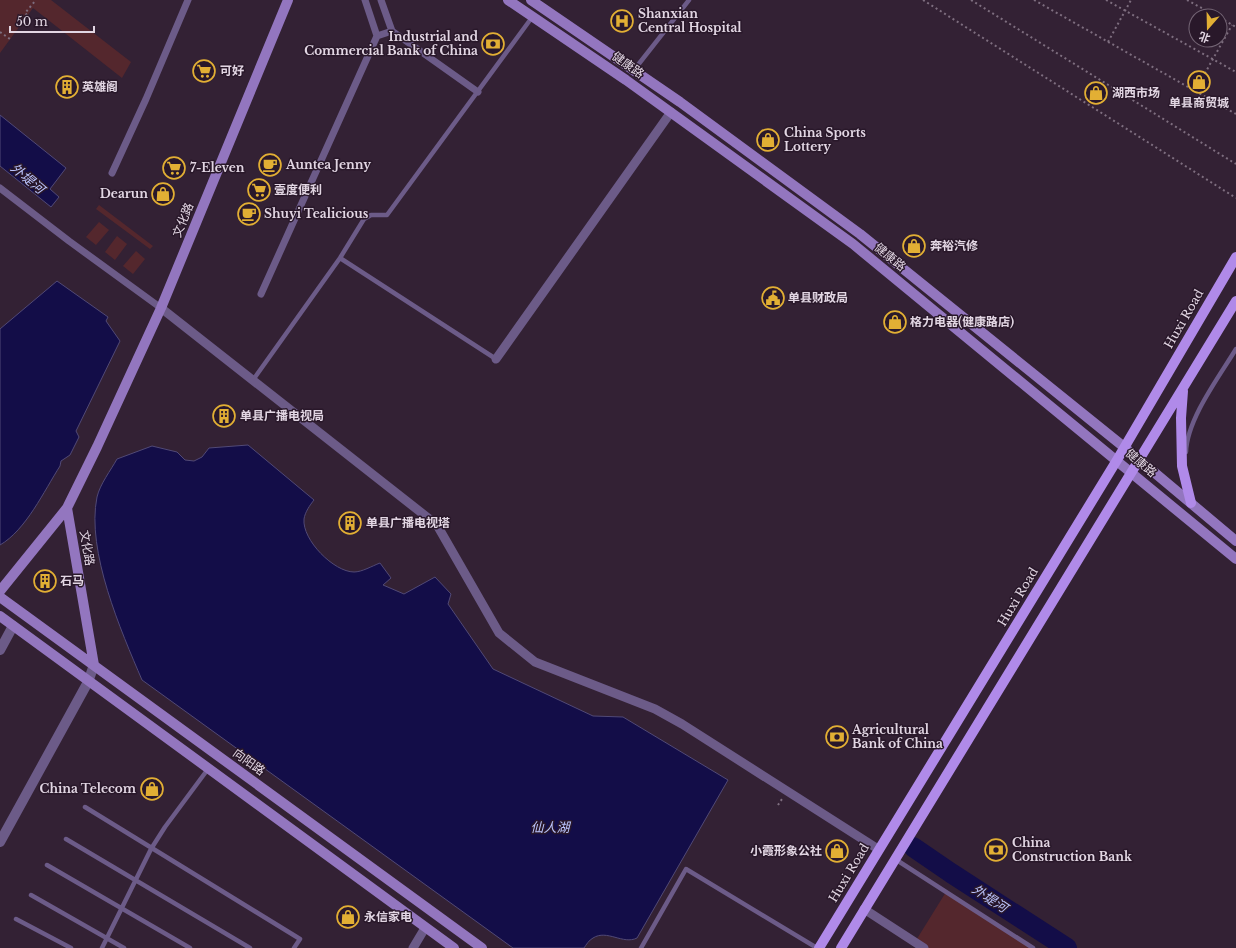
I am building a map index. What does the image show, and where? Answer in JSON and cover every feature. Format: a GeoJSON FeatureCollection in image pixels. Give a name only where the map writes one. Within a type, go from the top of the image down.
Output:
{"type":"FeatureCollection","features":[{"type":"Feature","properties":{"kind":"main road","name":"文化路"},"geometry":{"type":"LineString","coordinates":[[94,665],[67,508],[97,447],[161,308],[288,0]]}},
{"type":"Feature","properties":{"kind":"main road","name":"健康路"},"geometry":{"type":"LineString","coordinates":[[508,0],[534,16],[671,112],[854,244],[1236,559]]}},
{"type":"Feature","properties":{"kind":"main road","name":"健康路"},"geometry":{"type":"LineString","coordinates":[[530,0],[634,70],[860,234],[1140,460],[1236,541]]}},
{"type":"Feature","properties":{"kind":"main road","name":"Huxi Road"},"geometry":{"type":"LineString","coordinates":[[818,948],[1117,460],[1236,257]]}},
{"type":"Feature","properties":{"kind":"main road"},"geometry":{"type":"LineString","coordinates":[[841,948],[894,858],[1236,302]]}},
{"type":"Feature","properties":{"kind":"main road"},"geometry":{"type":"LineString","coordinates":[[1183,388],[1181,418],[1182,466],[1194,506]]}},
{"type":"Feature","properties":{"kind":"main road"},"geometry":{"type":"LineString","coordinates":[[0,591],[67,508]]}},
{"type":"Feature","properties":{"kind":"main road","name":"向阳路"},"geometry":{"type":"LineString","coordinates":[[0,597],[482,948]]}},
{"type":"Feature","properties":{"kind":"main road"},"geometry":{"type":"LineString","coordinates":[[0,616],[88,682],[454,948]]}},
{"type":"Feature","properties":{"kind":"street"},"geometry":{"type":"LineString","coordinates":[[112,173],[146,99],[188,0]]}},
{"type":"Feature","properties":{"kind":"street"},"geometry":{"type":"LineString","coordinates":[[261,294],[377,36],[365,0]]}},
{"type":"Feature","properties":{"kind":"street"},"geometry":{"type":"LineString","coordinates":[[381,0],[392,31],[478,92]]}},
{"type":"Feature","properties":{"kind":"street"},"geometry":{"type":"LineString","coordinates":[[377,36],[392,31]]}},
{"type":"Feature","properties":{"kind":"street"},"geometry":{"type":"LineString","coordinates":[[496,359],[671,112]]}},
{"type":"Feature","properties":{"kind":"street"},"geometry":{"type":"LineString","coordinates":[[0,188],[68,241],[161,308],[437,525],[499,633],[535,662],[655,709],[682,724],[878,849]]}},
{"type":"Feature","properties":{"kind":"street"},"geometry":{"type":"LineString","coordinates":[[0,650],[13,626]]}},
{"type":"Feature","properties":{"kind":"street"},"geometry":{"type":"LineString","coordinates":[[0,842],[88,682],[94,665]]}},
{"type":"Feature","properties":{"kind":"street"},"geometry":{"type":"LineString","coordinates":[[864,909],[924,948]]}},
{"type":"Feature","properties":{"kind":"street"},"geometry":{"type":"LineString","coordinates":[[413,948],[425,928]]}},
{"type":"Feature","properties":{"kind":"lane"},"geometry":{"type":"LineString","coordinates":[[634,70],[689,0]]}},
{"type":"Feature","properties":{"kind":"lane"},"geometry":{"type":"LineString","coordinates":[[253,380],[340,258],[364,219],[371,215],[387,215],[534,16]]}},
{"type":"Feature","properties":{"kind":"lane"},"geometry":{"type":"LineString","coordinates":[[340,258],[496,359]]}},
{"type":"Feature","properties":{"kind":"lane"},"geometry":{"type":"LineString","coordinates":[[1194,506],[1186,470],[1186,448],[1189,435],[1198,413],[1236,349]]}},
{"type":"Feature","properties":{"kind":"lane"},"geometry":{"type":"LineString","coordinates":[[102,948],[151,849],[165,827],[208,769]]}},
{"type":"Feature","properties":{"kind":"lane"},"geometry":{"type":"LineString","coordinates":[[85,807],[151,849],[300,939],[294,948]]}},
{"type":"Feature","properties":{"kind":"lane"},"geometry":{"type":"LineString","coordinates":[[66,839],[250,948]]}},
{"type":"Feature","properties":{"kind":"lane"},"geometry":{"type":"LineString","coordinates":[[894,858],[1033,948]]}},
{"type":"Feature","properties":{"kind":"lane"},"geometry":{"type":"LineString","coordinates":[[47,865],[122,907],[190,948]]}},
{"type":"Feature","properties":{"kind":"lane"},"geometry":{"type":"LineString","coordinates":[[641,948],[686,869],[818,948]]}},
{"type":"Feature","properties":{"kind":"lane"},"geometry":{"type":"LineString","coordinates":[[31,895],[124,948]]}},
{"type":"Feature","properties":{"kind":"lane"},"geometry":{"type":"LineString","coordinates":[[16,919],[71,948]]}},
{"type":"Feature","properties":{"kind":"path"},"geometry":{"type":"LineString","coordinates":[[27,15],[25,13],[36,0]]}},
{"type":"Feature","properties":{"kind":"path"},"geometry":{"type":"LineString","coordinates":[[923,0],[1236,198]]}},
{"type":"Feature","properties":{"kind":"path"},"geometry":{"type":"LineString","coordinates":[[971,0],[1236,164]]}},
{"type":"Feature","properties":{"kind":"path"},"geometry":{"type":"LineString","coordinates":[[1034,0],[1236,114]]}},
{"type":"Feature","properties":{"kind":"path"},"geometry":{"type":"LineString","coordinates":[[1106,0],[1236,72]]}},
{"type":"Feature","properties":{"kind":"path"},"geometry":{"type":"LineString","coordinates":[[1108,42],[1131,0]]}},
{"type":"Feature","properties":{"kind":"path"},"geometry":{"type":"LineString","coordinates":[[1187,0],[1202,8]]}},
{"type":"Feature","properties":{"kind":"path"},"geometry":{"type":"LineString","coordinates":[[1228,23],[1236,27]]}},
{"type":"Feature","properties":{"kind":"path"},"geometry":{"type":"LineString","coordinates":[[1195,91],[1232,25]]}},
{"type":"Feature","properties":{"kind":"path"},"geometry":{"type":"LineString","coordinates":[[0,32],[10,39]]}},
{"type":"Feature","properties":{"kind":"shaded area"},"geometry":{"type":"Polygon","coordinates":[[[0,0],[51,0],[131,62],[122,78],[33,8],[0,53],[0,0]]]}},
{"type":"Feature","properties":{"kind":"shaded area"},"geometry":{"type":"Polygon","coordinates":[[[99,205],[153,246],[150,249],[96,209],[99,205]]]}},
{"type":"Feature","properties":{"kind":"shaded area"},"geometry":{"type":"Polygon","coordinates":[[[99,222],[109,230],[96,245],[86,237],[99,222]]]}},
{"type":"Feature","properties":{"kind":"shaded area"},"geometry":{"type":"Polygon","coordinates":[[[117,236],[127,244],[115,260],[105,252],[117,236]]]}},
{"type":"Feature","properties":{"kind":"shaded area"},"geometry":{"type":"Polygon","coordinates":[[[136,251],[145,259],[133,274],[123,266],[136,251]]]}},
{"type":"Feature","properties":{"kind":"shaded area"},"geometry":{"type":"Polygon","coordinates":[[[946,892],[1033,948],[924,948],[915,942],[946,892]]]}},
{"type":"Feature","properties":{"kind":"water"},"geometry":{"type":"Polygon","coordinates":[[[0,115],[66,168],[50,189],[59,197],[51,207],[0,166],[0,115]]]}},
{"type":"Feature","properties":{"kind":"water"},"geometry":{"type":"Polygon","coordinates":[[[57,281],[108,317],[106,321],[120,341],[76,431],[79,437],[70,455],[61,461],[60,466],[26,520],[18,530],[0,545],[0,329],[57,281]]]}},
{"type":"Feature","properties":{"kind":"water","name":"仙人湖"},"geometry":{"type":"Polygon","coordinates":[[[248,445],[314,500],[309,506],[304,519],[308,536],[321,553],[337,567],[346,571],[357,572],[380,563],[391,578],[383,585],[404,594],[435,577],[451,594],[448,604],[493,669],[593,716],[623,717],[728,780],[637,938],[626,940],[604,935],[598,936],[590,940],[584,948],[513,948],[142,680],[116,615],[101,566],[96,541],[95,518],[97,497],[101,487],[117,459],[152,446],[177,452],[185,460],[194,461],[202,457],[209,448],[248,445]]]}},
{"type":"Feature","properties":{"kind":"waterway","name":"外堤河"},"geometry":{"type":"LineString","coordinates":[[913,847],[1067,948]]}},
{"type":"Feature","properties":{"kind":"place","name":"Shanxian Central Hospital"},"geometry":{"type":"Point","coordinates":[622,21]}},
{"type":"Feature","properties":{"kind":"place","name":"Industrial and Commercial Bank of China"},"geometry":{"type":"Point","coordinates":[493,44]}},
{"type":"Feature","properties":{"kind":"place","name":"可好"},"geometry":{"type":"Point","coordinates":[204,71]}},
{"type":"Feature","properties":{"kind":"place","name":"单县商贸城"},"geometry":{"type":"Point","coordinates":[1199,82]}},
{"type":"Feature","properties":{"kind":"place","name":"英雄阁"},"geometry":{"type":"Point","coordinates":[67,87]}},
{"type":"Feature","properties":{"kind":"place","name":"湖西市场"},"geometry":{"type":"Point","coordinates":[1096,93]}},
{"type":"Feature","properties":{"kind":"place","name":"China Sports Lottery"},"geometry":{"type":"Point","coordinates":[768,140]}},
{"type":"Feature","properties":{"kind":"place","name":"Auntea Jenny"},"geometry":{"type":"Point","coordinates":[270,165]}},
{"type":"Feature","properties":{"kind":"place","name":"7-Eleven"},"geometry":{"type":"Point","coordinates":[174,168]}},
{"type":"Feature","properties":{"kind":"place","name":"壹度便利"},"geometry":{"type":"Point","coordinates":[259,190]}},
{"type":"Feature","properties":{"kind":"place","name":"Dearun"},"geometry":{"type":"Point","coordinates":[163,194]}},
{"type":"Feature","properties":{"kind":"place","name":"Shuyi Tealicious"},"geometry":{"type":"Point","coordinates":[249,214]}},
{"type":"Feature","properties":{"kind":"place","name":"奔裕汽修"},"geometry":{"type":"Point","coordinates":[914,246]}},
{"type":"Feature","properties":{"kind":"place","name":"单县财政局"},"geometry":{"type":"Point","coordinates":[773,298]}},
{"type":"Feature","properties":{"kind":"place","name":"格力电器(健康路店)"},"geometry":{"type":"Point","coordinates":[895,322]}},
{"type":"Feature","properties":{"kind":"place","name":"单县广播电视局"},"geometry":{"type":"Point","coordinates":[224,416]}},
{"type":"Feature","properties":{"kind":"place","name":"单县广播电视塔"},"geometry":{"type":"Point","coordinates":[350,523]}},
{"type":"Feature","properties":{"kind":"place","name":"石马"},"geometry":{"type":"Point","coordinates":[45,581]}},
{"type":"Feature","properties":{"kind":"place","name":"Agricultural Bank of China"},"geometry":{"type":"Point","coordinates":[837,737]}},
{"type":"Feature","properties":{"kind":"place","name":"China Telecom"},"geometry":{"type":"Point","coordinates":[152,789]}},
{"type":"Feature","properties":{"kind":"place","name":"China Construction Bank"},"geometry":{"type":"Point","coordinates":[996,850]}},
{"type":"Feature","properties":{"kind":"place","name":"小霞形象公社"},"geometry":{"type":"Point","coordinates":[837,851]}},
{"type":"Feature","properties":{"kind":"place","name":"永信家电"},"geometry":{"type":"Point","coordinates":[348,917]}}]}
